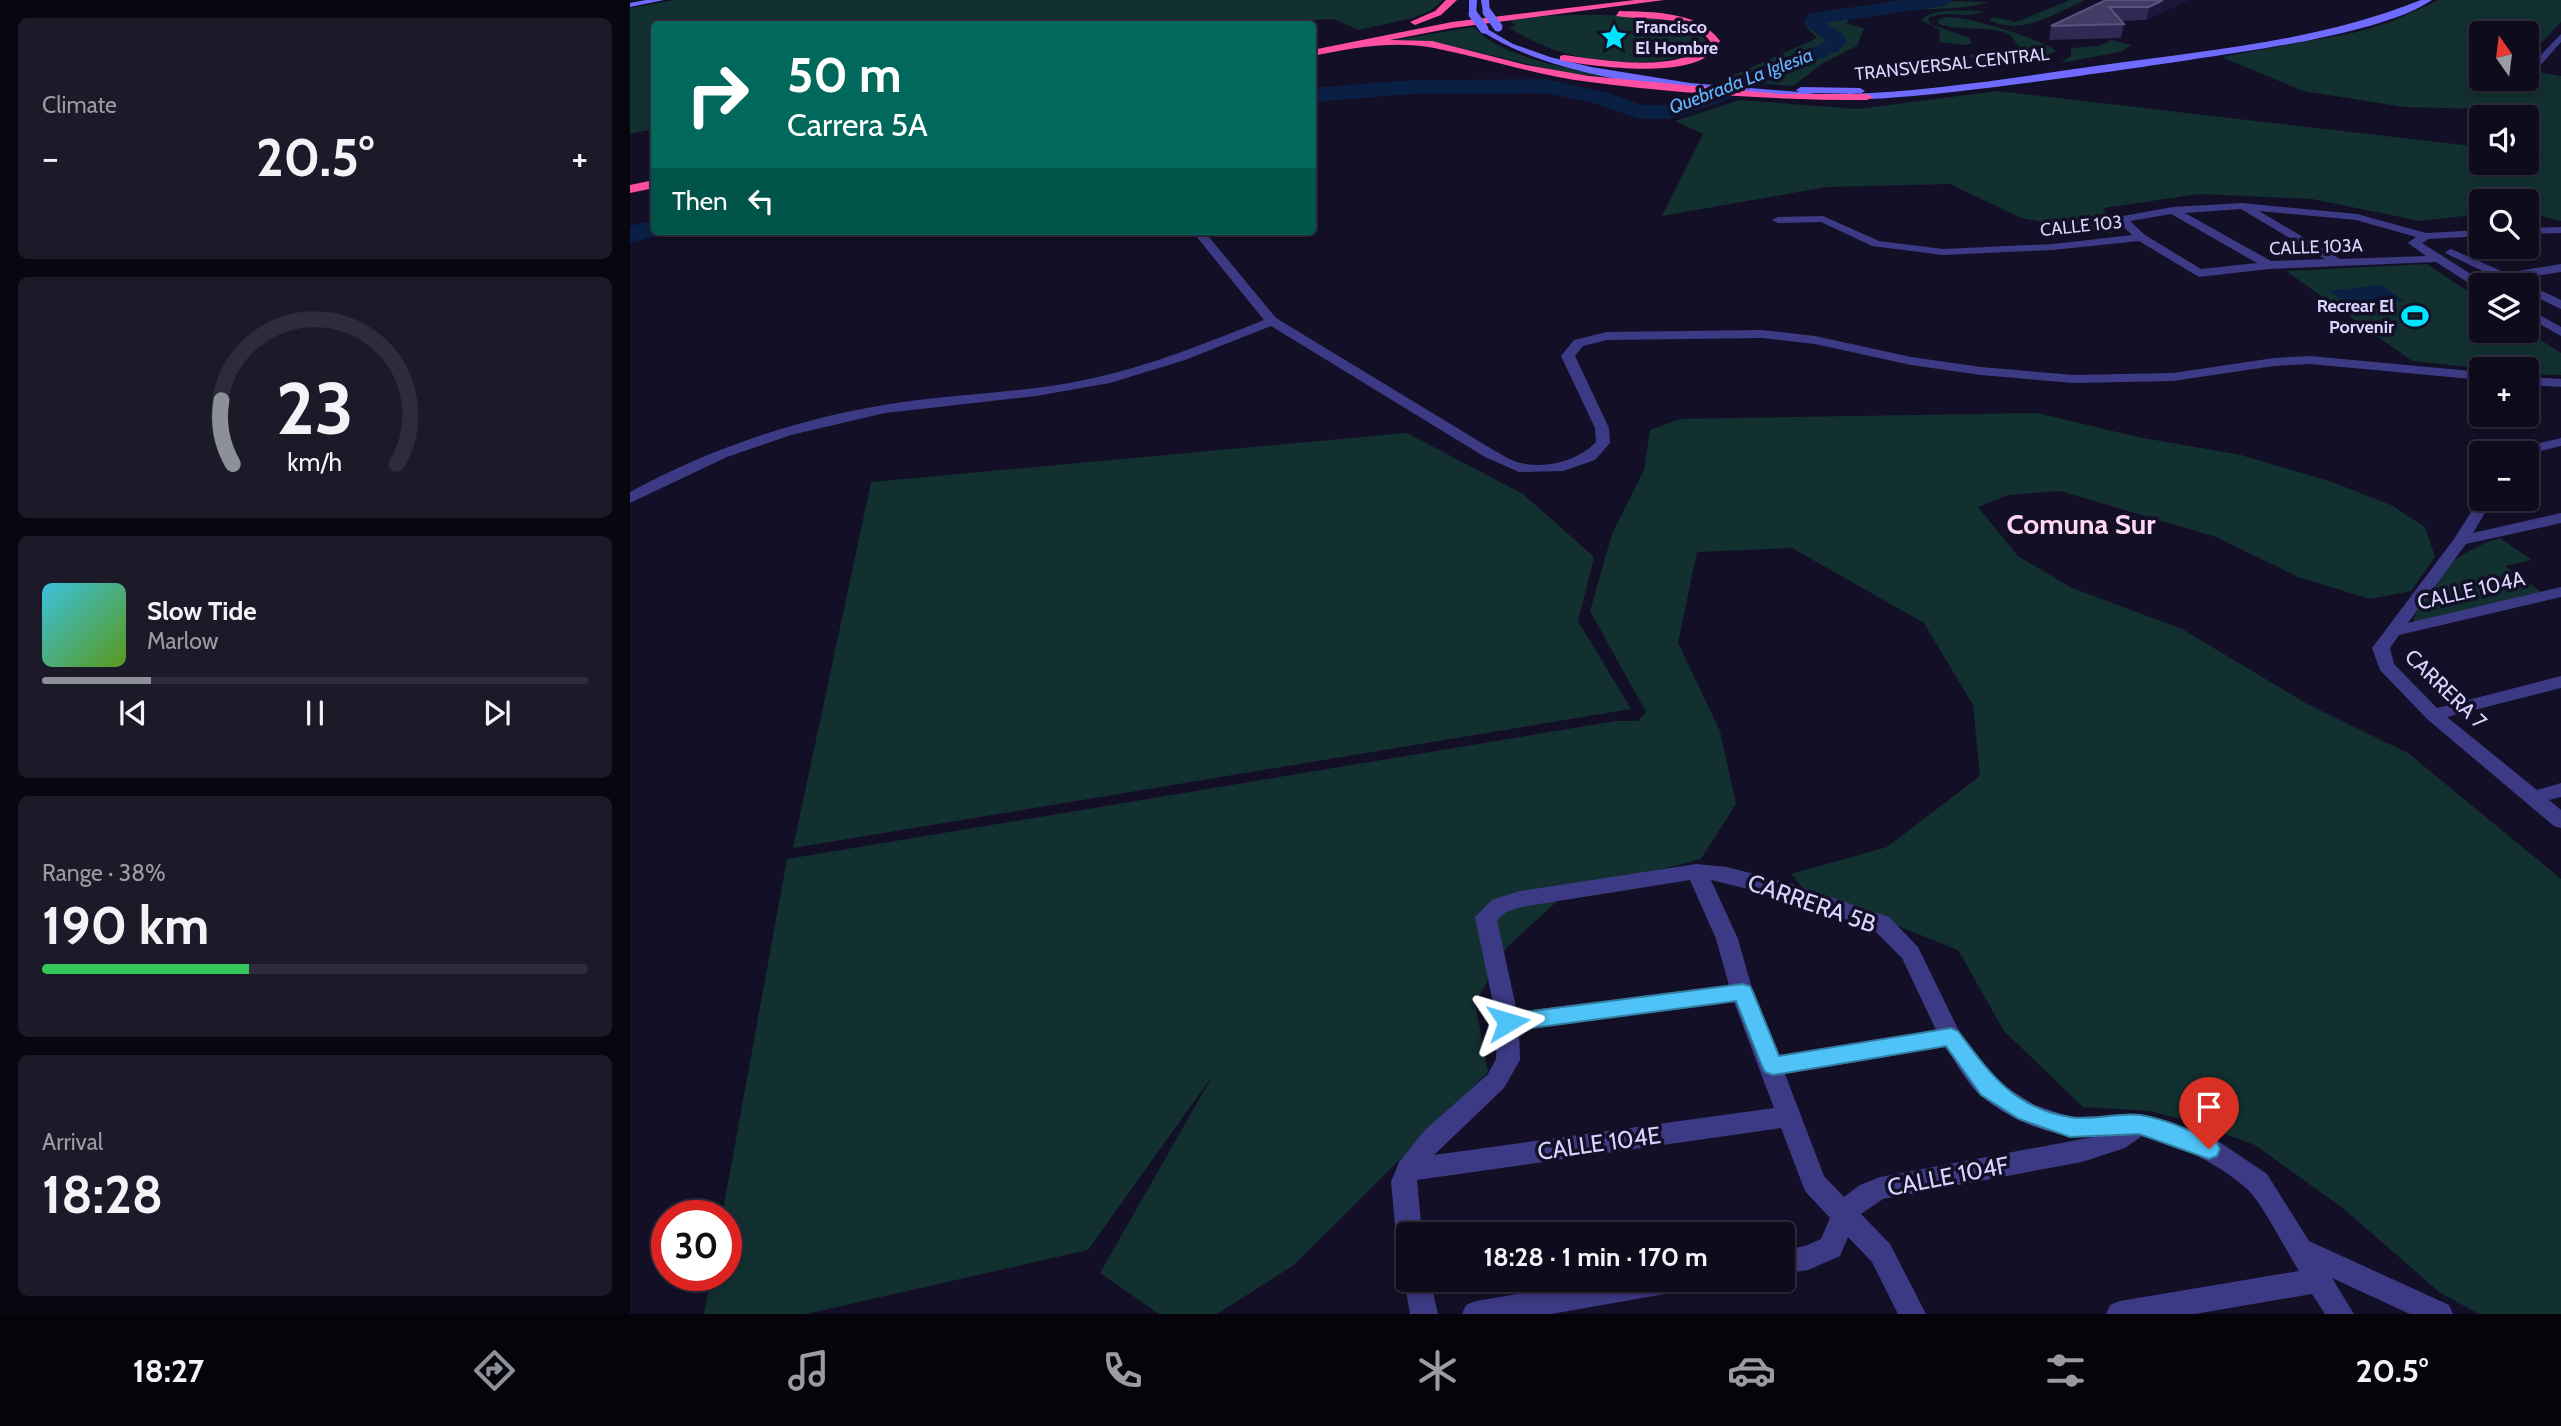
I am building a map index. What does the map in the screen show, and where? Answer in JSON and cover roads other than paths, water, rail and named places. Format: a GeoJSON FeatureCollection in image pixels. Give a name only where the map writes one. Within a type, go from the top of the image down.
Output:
{"type":"FeatureCollection","features":[{"type":"Feature","properties":{"kind":"highway"},"geometry":{"type":"LineString","coordinates":[[1362,40],[1433,16],[1452,0]]}},
{"type":"Feature","properties":{"kind":"highway"},"geometry":{"type":"LineString","coordinates":[[1602,3],[1619,0]]}},
{"type":"Feature","properties":{"kind":"highway"},"geometry":{"type":"LineString","coordinates":[[1316,52],[1454,20],[1627,0]]}},
{"type":"Feature","properties":{"kind":"highway"},"geometry":{"type":"LineString","coordinates":[[1316,46],[1452,25],[1659,0]]}},
{"type":"Feature","properties":{"kind":"highway"},"geometry":{"type":"LineString","coordinates":[[1557,12],[1619,13],[1676,20],[1704,29],[1715,41],[1707,52],[1698,57],[1669,63],[1618,65],[1564,58]]}},
{"type":"Feature","properties":{"kind":"highway"},"geometry":{"type":"LineString","coordinates":[[1362,40],[1432,44],[1546,72],[1755,90],[1799,98],[1867,97]]}},
{"type":"Feature","properties":{"kind":"highway"},"geometry":{"type":"LineString","coordinates":[[630,189],[651,185]]}},
{"type":"Feature","properties":{"kind":"highway"},"geometry":{"type":"LineString","coordinates":[[630,197],[651,193]]}},
{"type":"Feature","properties":{"kind":"main road"},"geometry":{"type":"LineString","coordinates":[[630,5],[660,0]]}},
{"type":"Feature","properties":{"kind":"main road"},"geometry":{"type":"LineString","coordinates":[[1472,0],[1473,14],[1484,29],[1502,42],[1564,64],[1623,75],[1712,86]]}},
{"type":"Feature","properties":{"kind":"main road"},"geometry":{"type":"LineString","coordinates":[[1485,0],[1487,12],[1498,27],[1528,45],[1564,58],[1712,86]]}},
{"type":"Feature","properties":{"kind":"main road","name":"TRANSVERSAL CENTRAL"},"geometry":{"type":"LineString","coordinates":[[1755,90],[1886,90],[2149,56],[2318,30],[2361,17],[2400,0]]}},
{"type":"Feature","properties":{"kind":"main road","name":"TRANSVERSAL CENTRAL"},"geometry":{"type":"LineString","coordinates":[[1867,97],[1921,93],[2302,40],[2370,24],[2428,0]]}},
{"type":"Feature","properties":{"kind":"street"},"geometry":{"type":"LineString","coordinates":[[2539,62],[2561,37]]}},
{"type":"Feature","properties":{"kind":"street"},"geometry":{"type":"LineString","coordinates":[[2546,54],[2561,56]]}},
{"type":"Feature","properties":{"kind":"street"},"geometry":{"type":"LineString","coordinates":[[2242,205],[2342,265]]}},
{"type":"Feature","properties":{"kind":"street","name":"CALLE 103"},"geometry":{"type":"LineString","coordinates":[[2141,237],[2121,219],[2242,205],[2357,217],[2426,236]]}},
{"type":"Feature","properties":{"kind":"street"},"geometry":{"type":"LineString","coordinates":[[2173,211],[2269,265]]}},
{"type":"Feature","properties":{"kind":"street","name":"CALLE 103"},"geometry":{"type":"LineString","coordinates":[[1778,220],[1823,219],[1876,244],[1943,252],[2053,247],[2141,237]]}},
{"type":"Feature","properties":{"kind":"street"},"geometry":{"type":"LineString","coordinates":[[2539,231],[2561,230]]}},
{"type":"Feature","properties":{"kind":"street"},"geometry":{"type":"LineString","coordinates":[[2469,234],[2426,236],[2414,243],[2434,259],[2469,279]]}},
{"type":"Feature","properties":{"kind":"street"},"geometry":{"type":"LineString","coordinates":[[1201,235],[1272,321],[1451,433],[1519,468],[1563,467],[1590,457],[1604,443],[1602,428],[1567,356],[1572,347],[1583,340],[1607,336],[1762,334],[1815,340],[1912,362],[2074,379],[2173,377],[2274,362],[2310,360],[2469,375]]}},
{"type":"Feature","properties":{"kind":"street","name":"CALLE 103A"},"geometry":{"type":"LineString","coordinates":[[2141,237],[2199,273],[2269,265],[2342,265],[2434,259]]}},
{"type":"Feature","properties":{"kind":"street"},"geometry":{"type":"LineString","coordinates":[[2452,251],[2497,273]]}},
{"type":"Feature","properties":{"kind":"street"},"geometry":{"type":"LineString","coordinates":[[2530,273],[2561,268]]}},
{"type":"Feature","properties":{"kind":"street"},"geometry":{"type":"LineString","coordinates":[[2539,294],[2561,304]]}},
{"type":"Feature","properties":{"kind":"street"},"geometry":{"type":"LineString","coordinates":[[2539,319],[2561,332]]}},
{"type":"Feature","properties":{"kind":"street"},"geometry":{"type":"LineString","coordinates":[[630,498],[661,480],[736,448],[783,433],[883,410],[1096,382],[1153,368],[1272,321]]}},
{"type":"Feature","properties":{"kind":"street"},"geometry":{"type":"LineString","coordinates":[[2539,382],[2558,384]]}},
{"type":"Feature","properties":{"kind":"street"},"geometry":{"type":"LineString","coordinates":[[2539,447],[2561,442]]}},
{"type":"Feature","properties":{"kind":"street","name":"CARRERA 7"},"geometry":{"type":"LineString","coordinates":[[2478,511],[2461,540],[2381,649],[2386,667],[2434,715],[2561,821]]}},
{"type":"Feature","properties":{"kind":"street"},"geometry":{"type":"LineString","coordinates":[[2461,540],[2561,518]]}},
{"type":"Feature","properties":{"kind":"street","name":"CALLE 104A"},"geometry":{"type":"LineString","coordinates":[[2391,632],[2561,592]]}},
{"type":"Feature","properties":{"kind":"street"},"geometry":{"type":"LineString","coordinates":[[2434,715],[2561,682]]}},
{"type":"Feature","properties":{"kind":"street"},"geometry":{"type":"LineString","coordinates":[[2533,798],[2561,790]]}},
{"type":"Feature","properties":{"kind":"street"},"geometry":{"type":"LineString","coordinates":[[1696,871],[1727,939],[1742,992],[1773,1066],[1814,1183],[1881,1253],[1912,1314]]}},
{"type":"Feature","properties":{"kind":"street","name":"CARRERA 5B"},"geometry":{"type":"LineString","coordinates":[[1508,1022],[1486,917],[1499,906],[1520,899],[1696,871],[1727,875],[1788,891],[1881,923],[1910,953],[1951,1037],[1988,1088],[2027,1113],[2070,1127],[2139,1125],[2169,1132],[2209,1149],[2258,1182],[2340,1314]]}},
{"type":"Feature","properties":{"kind":"street"},"geometry":{"type":"LineString","coordinates":[[1408,1222],[1404,1182],[1408,1170],[1434,1137],[1496,1081],[1508,1060],[1508,1022],[1742,992]]}},
{"type":"Feature","properties":{"kind":"street"},"geometry":{"type":"LineString","coordinates":[[1773,1066],[1951,1037]]}},
{"type":"Feature","properties":{"kind":"street","name":"CALLE 104E"},"geometry":{"type":"LineString","coordinates":[[1408,1170],[1791,1116]]}},
{"type":"Feature","properties":{"kind":"street","name":"CALLE 104F"},"geometry":{"type":"LineString","coordinates":[[1795,1260],[1808,1258],[1831,1247],[1843,1216],[1857,1198],[1880,1188],[2082,1151],[2116,1140],[2139,1125]]}},
{"type":"Feature","properties":{"kind":"street"},"geometry":{"type":"LineString","coordinates":[[2299,1249],[2439,1314]]}},
{"type":"Feature","properties":{"kind":"street"},"geometry":{"type":"LineString","coordinates":[[2120,1314],[2319,1280]]}},
{"type":"Feature","properties":{"kind":"street"},"geometry":{"type":"LineString","coordinates":[[1420,1292],[1424,1314]]}},
{"type":"Feature","properties":{"kind":"street"},"geometry":{"type":"LineString","coordinates":[[1476,1314],[1605,1292]]}},
{"type":"Feature","properties":{"kind":"water"},"geometry":{"type":"Polygon","coordinates":[[[2381,285],[2404,301],[2352,307],[2329,291],[2381,285]]]}},
{"type":"Feature","properties":{"kind":"waterway","name":"Quebrada La Iglesia"},"geometry":{"type":"LineString","coordinates":[[1316,95],[1412,87],[1545,86],[1600,98],[1640,112],[1669,112],[1708,99],[1773,69],[1831,47],[1837,42],[1835,37],[1813,24],[1816,18],[1944,0]]}},
{"type":"Feature","properties":{"kind":"waterway","name":"Quebrada La Iglesia"},"geometry":{"type":"LineString","coordinates":[[630,235],[651,229]]}},
{"type":"Feature","properties":{"kind":"place","name":"Francisco El Hombre"},"geometry":{"type":"Point","coordinates":[1614,37]}},
{"type":"Feature","properties":{"kind":"place","name":"Recrear El Porvenir"},"geometry":{"type":"Point","coordinates":[2415,316]}},
{"type":"Feature","properties":{"kind":"district","name":"Comuna Sur"},"geometry":{"type":"Point","coordinates":[2081,524]}}]}
